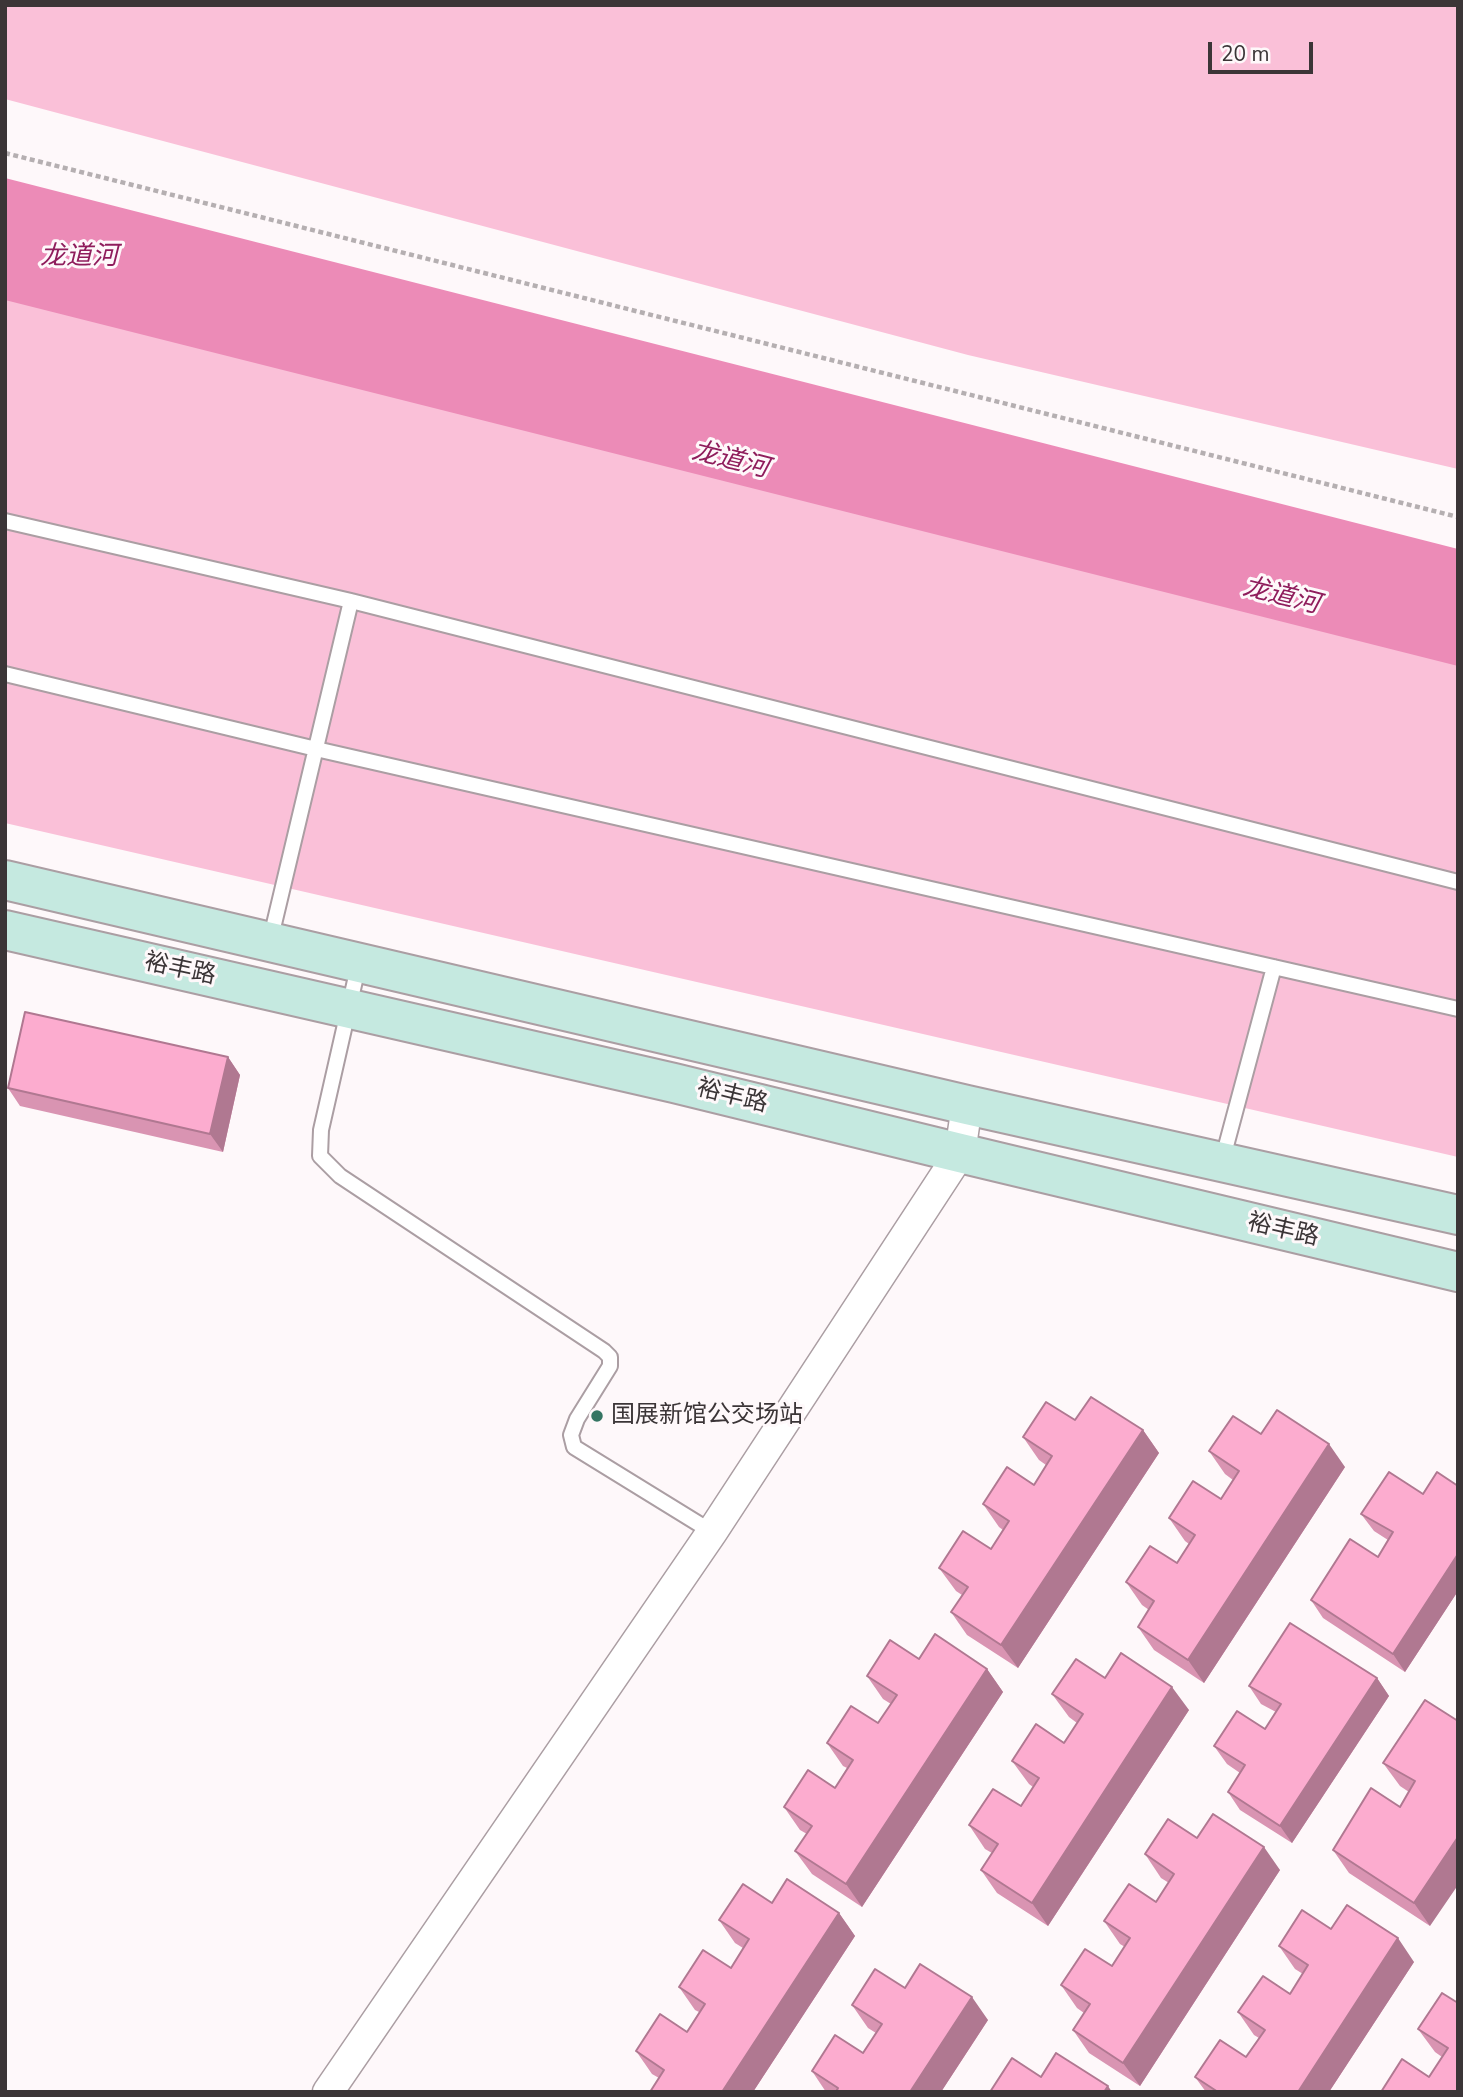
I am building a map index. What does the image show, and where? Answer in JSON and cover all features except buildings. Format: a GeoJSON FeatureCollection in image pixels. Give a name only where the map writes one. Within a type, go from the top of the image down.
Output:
{"type":"FeatureCollection","features":[{"type":"Feature","properties":{"kind":"street","name":"裕丰路"},"geometry":{"type":"LineString","coordinates":[[5,880],[967,1105],[1458,1215]]}},
{"type":"Feature","properties":{"kind":"street","name":"裕丰路"},"geometry":{"type":"LineString","coordinates":[[5,930],[674,1083],[1458,1272]]}},
{"type":"Feature","properties":{"kind":"street"},"geometry":{"type":"LineString","coordinates":[[328,2092],[712,1532],[960,1153],[967,1105]]}},
{"type":"Feature","properties":{"kind":"lane"},"geometry":{"type":"LineString","coordinates":[[5,521],[351,601],[1458,882]]}},
{"type":"Feature","properties":{"kind":"lane"},"geometry":{"type":"LineString","coordinates":[[270,942],[351,601]]}},
{"type":"Feature","properties":{"kind":"lane"},"geometry":{"type":"LineString","coordinates":[[5,674],[316,749],[1458,1009]]}},
{"type":"Feature","properties":{"kind":"lane"},"geometry":{"type":"LineString","coordinates":[[359,962],[321,1130],[320,1156],[340,1176],[604,1350],[610,1357],[610,1366],[577,1419],[571,1435],[575,1447],[712,1532]]}},
{"type":"Feature","properties":{"kind":"lane"},"geometry":{"type":"LineString","coordinates":[[1222,1161],[1274,967]]}},
{"type":"Feature","properties":{"kind":"path"},"geometry":{"type":"LineString","coordinates":[[5,153],[1458,517]]}},
{"type":"Feature","properties":{"kind":"shaded area"},"geometry":{"type":"Polygon","coordinates":[[[5,5],[1458,5],[1458,469],[968,355],[5,99],[5,5]]]}},
{"type":"Feature","properties":{"kind":"shaded area"},"geometry":{"type":"Polygon","coordinates":[[[5,299],[1458,664],[1458,1157],[5,823],[5,299]]]}},
{"type":"Feature","properties":{"kind":"water","name":"龙道河"},"geometry":{"type":"Polygon","coordinates":[[[5,178],[1458,549],[1458,666],[5,300],[5,178]]]}},
{"type":"Feature","properties":{"kind":"place","name":"国展新馆公交场站"},"geometry":{"type":"Point","coordinates":[597,1416]}}]}
